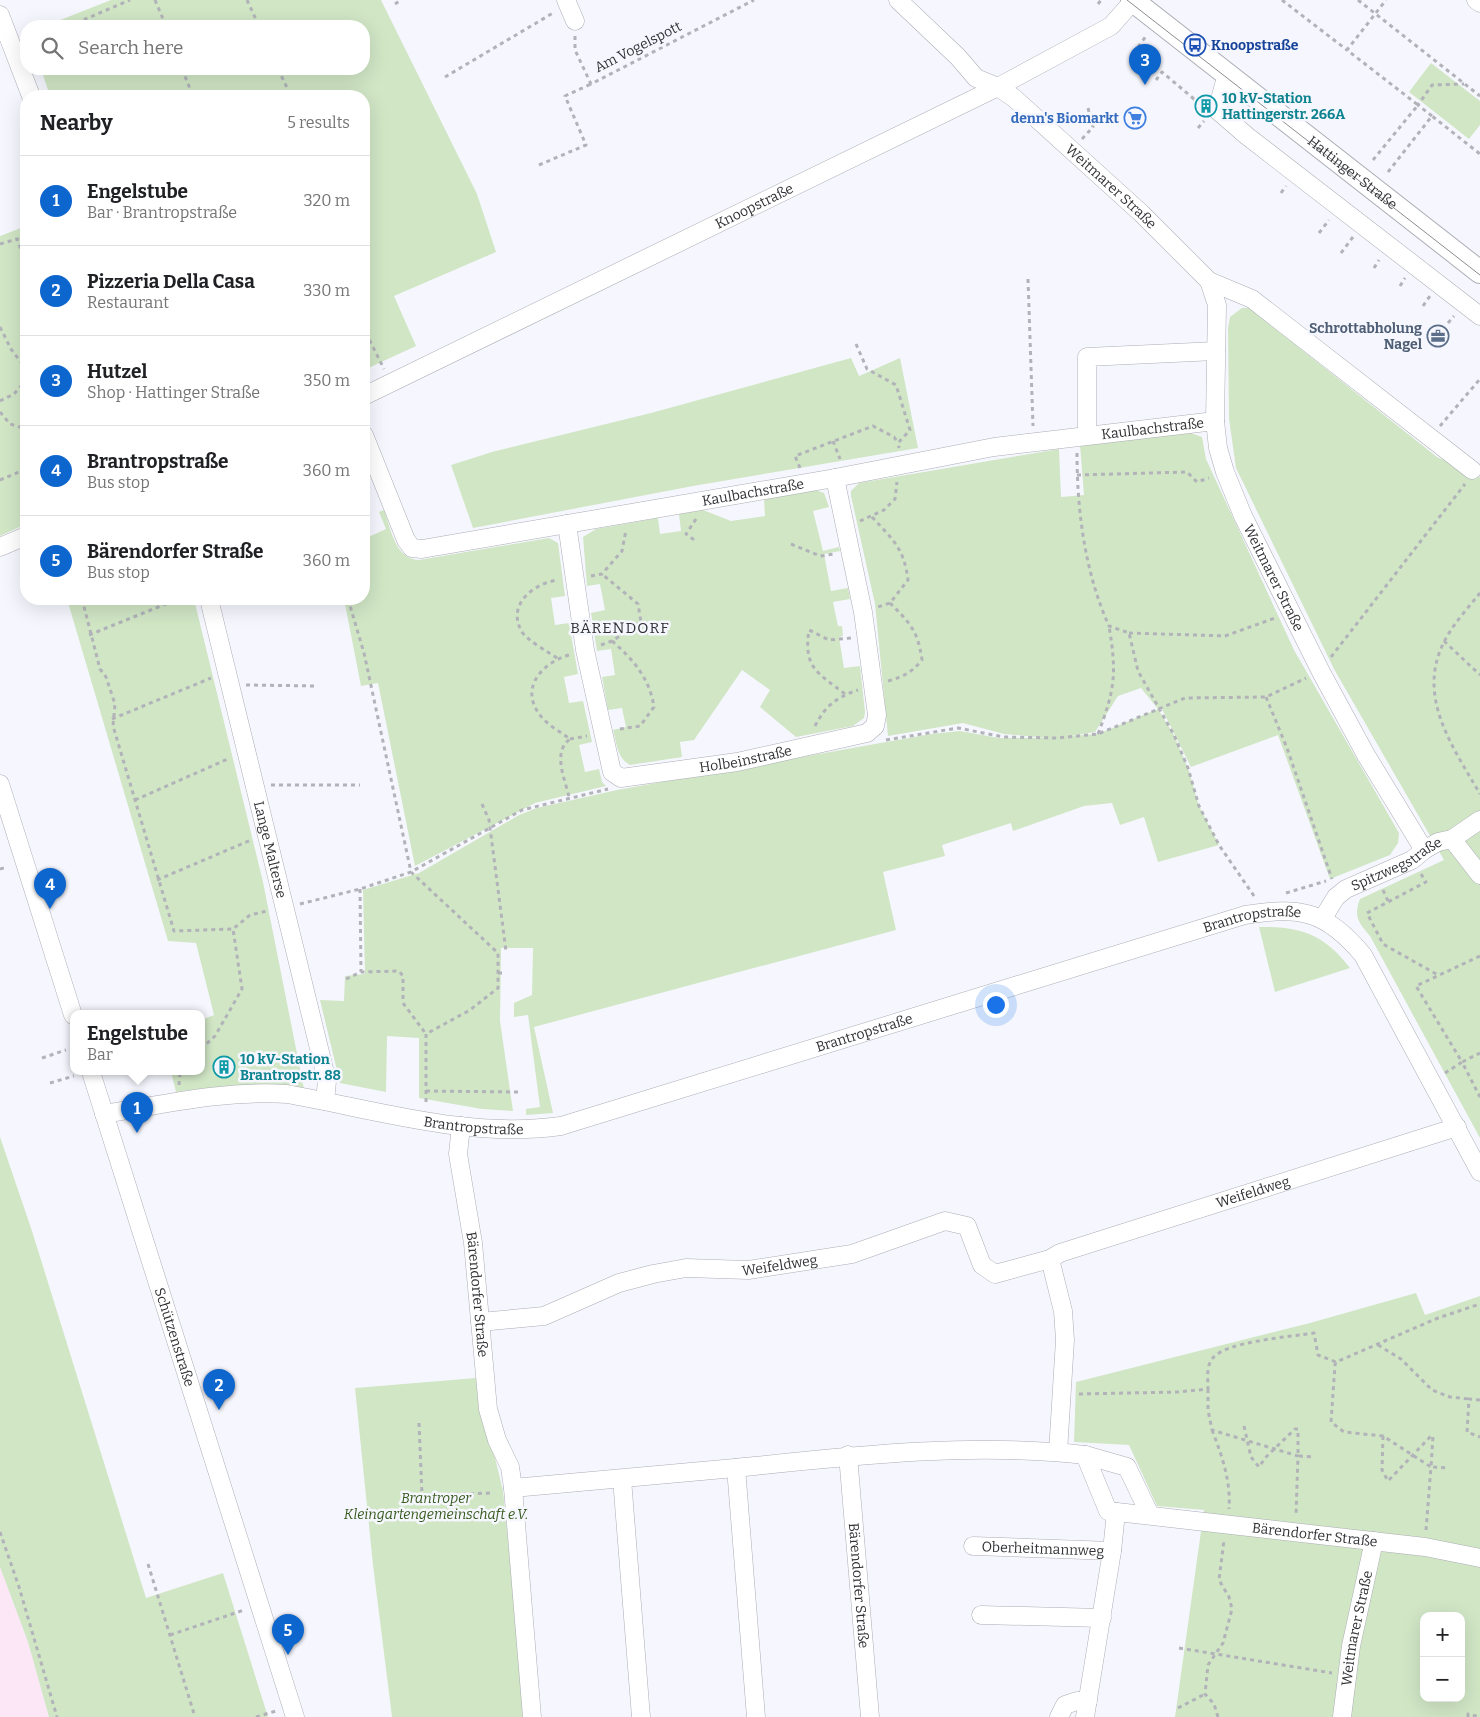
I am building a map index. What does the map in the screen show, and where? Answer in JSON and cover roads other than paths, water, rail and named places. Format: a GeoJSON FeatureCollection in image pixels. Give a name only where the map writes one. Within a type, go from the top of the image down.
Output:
{"type":"FeatureCollection","features":[{"type":"Feature","properties":{"kind":"main road","name":"Hattinger Straße"},"geometry":{"type":"LineString","coordinates":[[1133,0],[1480,272]]}},
{"type":"Feature","properties":{"kind":"street","name":"Weitmarer Straße"},"geometry":{"type":"LineString","coordinates":[[898,0],[958,57],[976,78],[1014,98],[1141,214],[1209,281],[1252,299],[1472,470]]}},
{"type":"Feature","properties":{"kind":"street","name":"Knoopstraße"},"geometry":{"type":"LineString","coordinates":[[370,393],[998,88],[1111,26],[1133,0]]}},
{"type":"Feature","properties":{"kind":"street"},"geometry":{"type":"LineString","coordinates":[[1476,0],[1480,3]]}},
{"type":"Feature","properties":{"kind":"street"},"geometry":{"type":"LineString","coordinates":[[0,14],[20,67]]}},
{"type":"Feature","properties":{"kind":"street"},"geometry":{"type":"LineString","coordinates":[[1227,74],[1217,110],[1247,136],[1480,316]]}},
{"type":"Feature","properties":{"kind":"street"},"geometry":{"type":"LineString","coordinates":[[23,75],[29,90]]}},
{"type":"Feature","properties":{"kind":"street","name":"Weitmarer Straße"},"geometry":{"type":"LineString","coordinates":[[1209,281],[1217,305],[1215,421],[1218,448],[1225,472],[1244,516],[1321,672],[1418,855]]}},
{"type":"Feature","properties":{"kind":"street"},"geometry":{"type":"LineString","coordinates":[[1082,436],[1087,357],[1216,351]]}},
{"type":"Feature","properties":{"kind":"street","name":"Kaulbachstraße"},"geometry":{"type":"LineString","coordinates":[[370,450],[406,540],[412,548],[422,549],[835,478],[1033,441],[1215,421]]}},
{"type":"Feature","properties":{"kind":"street","name":"Holbeinstraße"},"geometry":{"type":"LineString","coordinates":[[567,524],[585,650],[612,772],[621,778],[737,762],[867,733],[875,726],[877,715],[866,636],[851,550],[835,478]]}},
{"type":"Feature","properties":{"kind":"street"},"geometry":{"type":"LineString","coordinates":[[0,547],[20,539]]}},
{"type":"Feature","properties":{"kind":"street","name":"Lange Malterse"},"geometry":{"type":"LineString","coordinates":[[210,605],[326,1081],[325,1101]]}},
{"type":"Feature","properties":{"kind":"street"},"geometry":{"type":"LineString","coordinates":[[0,784],[71,1010]]}},
{"type":"Feature","properties":{"kind":"street","name":"Spitzwegstraße"},"geometry":{"type":"LineString","coordinates":[[1323,918],[1336,897],[1346,888],[1418,855],[1438,842],[1452,839],[1480,820]]}},
{"type":"Feature","properties":{"kind":"street"},"geometry":{"type":"LineString","coordinates":[[1452,839],[1480,874]]}},
{"type":"Feature","properties":{"kind":"street","name":"Brantropstraße"},"geometry":{"type":"LineString","coordinates":[[104,1114],[233,1093],[287,1094],[461,1126],[525,1131],[576,1123],[1245,915],[1268,911],[1306,914],[1323,918],[1345,934],[1363,955],[1480,1172]]}},
{"type":"Feature","properties":{"kind":"street","name":"Schützenstraße"},"geometry":{"type":"LineString","coordinates":[[84,1075],[104,1114],[295,1717]]}},
{"type":"Feature","properties":{"kind":"street","name":"Bärendorfer Straße"},"geometry":{"type":"LineString","coordinates":[[461,1126],[458,1154],[473,1243],[488,1409],[497,1440],[510,1467],[513,1488],[532,1717]]}},
{"type":"Feature","properties":{"kind":"street","name":"Weifeldweg"},"geometry":{"type":"LineString","coordinates":[[480,1322],[544,1316],[619,1283],[686,1268],[748,1270],[852,1254],[945,1222],[967,1226],[982,1265],[995,1274],[1050,1259],[1060,1253],[1457,1127]]}},
{"type":"Feature","properties":{"kind":"street"},"geometry":{"type":"LineString","coordinates":[[1050,1259],[1063,1311],[1065,1340],[1058,1452]]}},
{"type":"Feature","properties":{"kind":"street"},"geometry":{"type":"LineString","coordinates":[[513,1488],[736,1468],[848,1455],[942,1451],[1058,1452],[1086,1456],[1127,1467],[1150,1515]]}},
{"type":"Feature","properties":{"kind":"street","name":"Bärendorfer Straße"},"geometry":{"type":"LineString","coordinates":[[848,1455],[870,1717]]}},
{"type":"Feature","properties":{"kind":"street"},"geometry":{"type":"LineString","coordinates":[[1086,1456],[1108,1511],[1116,1512]]}},
{"type":"Feature","properties":{"kind":"street"},"geometry":{"type":"LineString","coordinates":[[736,1468],[756,1717]]}},
{"type":"Feature","properties":{"kind":"street"},"geometry":{"type":"LineString","coordinates":[[622,1479],[642,1717]]}},
{"type":"Feature","properties":{"kind":"street","name":"Bärendorfer Straße"},"geometry":{"type":"LineString","coordinates":[[1116,1512],[1425,1547],[1480,1558]]}},
{"type":"Feature","properties":{"kind":"street","name":"Oberheitmannweg"},"geometry":{"type":"LineString","coordinates":[[1059,1717],[1065,1705],[1076,1701],[1086,1709],[1102,1618],[1116,1512]]}},
{"type":"Feature","properties":{"kind":"street","name":"Weitmarer Straße"},"geometry":{"type":"LineString","coordinates":[[1342,1717],[1345,1675],[1358,1607],[1374,1541]]}},
{"type":"Feature","properties":{"kind":"street","name":"Oberheitmannweg"},"geometry":{"type":"LineString","coordinates":[[973,1546],[1112,1551]]}},
{"type":"Feature","properties":{"kind":"street"},"geometry":{"type":"LineString","coordinates":[[981,1615],[1102,1618]]}},
{"type":"Feature","properties":{"kind":"tram line"},"geometry":{"type":"LineString","coordinates":[[1127,0],[1480,275]]}},
{"type":"Feature","properties":{"kind":"place","name":"Knoopstraße"},"geometry":{"type":"Point","coordinates":[1195,45]}},
{"type":"Feature","properties":{"kind":"place","name":"Hutzel"},"geometry":{"type":"Point","coordinates":[1145,85]}},
{"type":"Feature","properties":{"kind":"place","name":"10 kV-Station Hattingerstr. 266A"},"geometry":{"type":"Point","coordinates":[1206,106]}},
{"type":"Feature","properties":{"kind":"place","name":"denn's Biomarkt"},"geometry":{"type":"Point","coordinates":[1135,118]}},
{"type":"Feature","properties":{"kind":"place","name":"Schrottabholung Nagel"},"geometry":{"type":"Point","coordinates":[1438,336]}},
{"type":"Feature","properties":{"kind":"place","name":"Brantropstraße"},"geometry":{"type":"Point","coordinates":[50,909]}},
{"type":"Feature","properties":{"kind":"place","name":"10 kV-Station Brantropstr. 88"},"geometry":{"type":"Point","coordinates":[224,1067]}},
{"type":"Feature","properties":{"kind":"place","name":"Engelstube"},"geometry":{"type":"Point","coordinates":[137,1133]}},
{"type":"Feature","properties":{"kind":"place","name":"Pizzeria Della Casa"},"geometry":{"type":"Point","coordinates":[219,1410]}},
{"type":"Feature","properties":{"kind":"place","name":"Bärendorfer Straße"},"geometry":{"type":"Point","coordinates":[288,1655]}},
{"type":"Feature","properties":{"kind":"district","name":"BÄRENDORF"},"geometry":{"type":"Point","coordinates":[620,628]}},
{"type":"Feature","properties":{"kind":"park label","name":"Brantroper Kleingartengemeinschaft e.V."},"geometry":{"type":"Point","coordinates":[436,1506]}}]}
